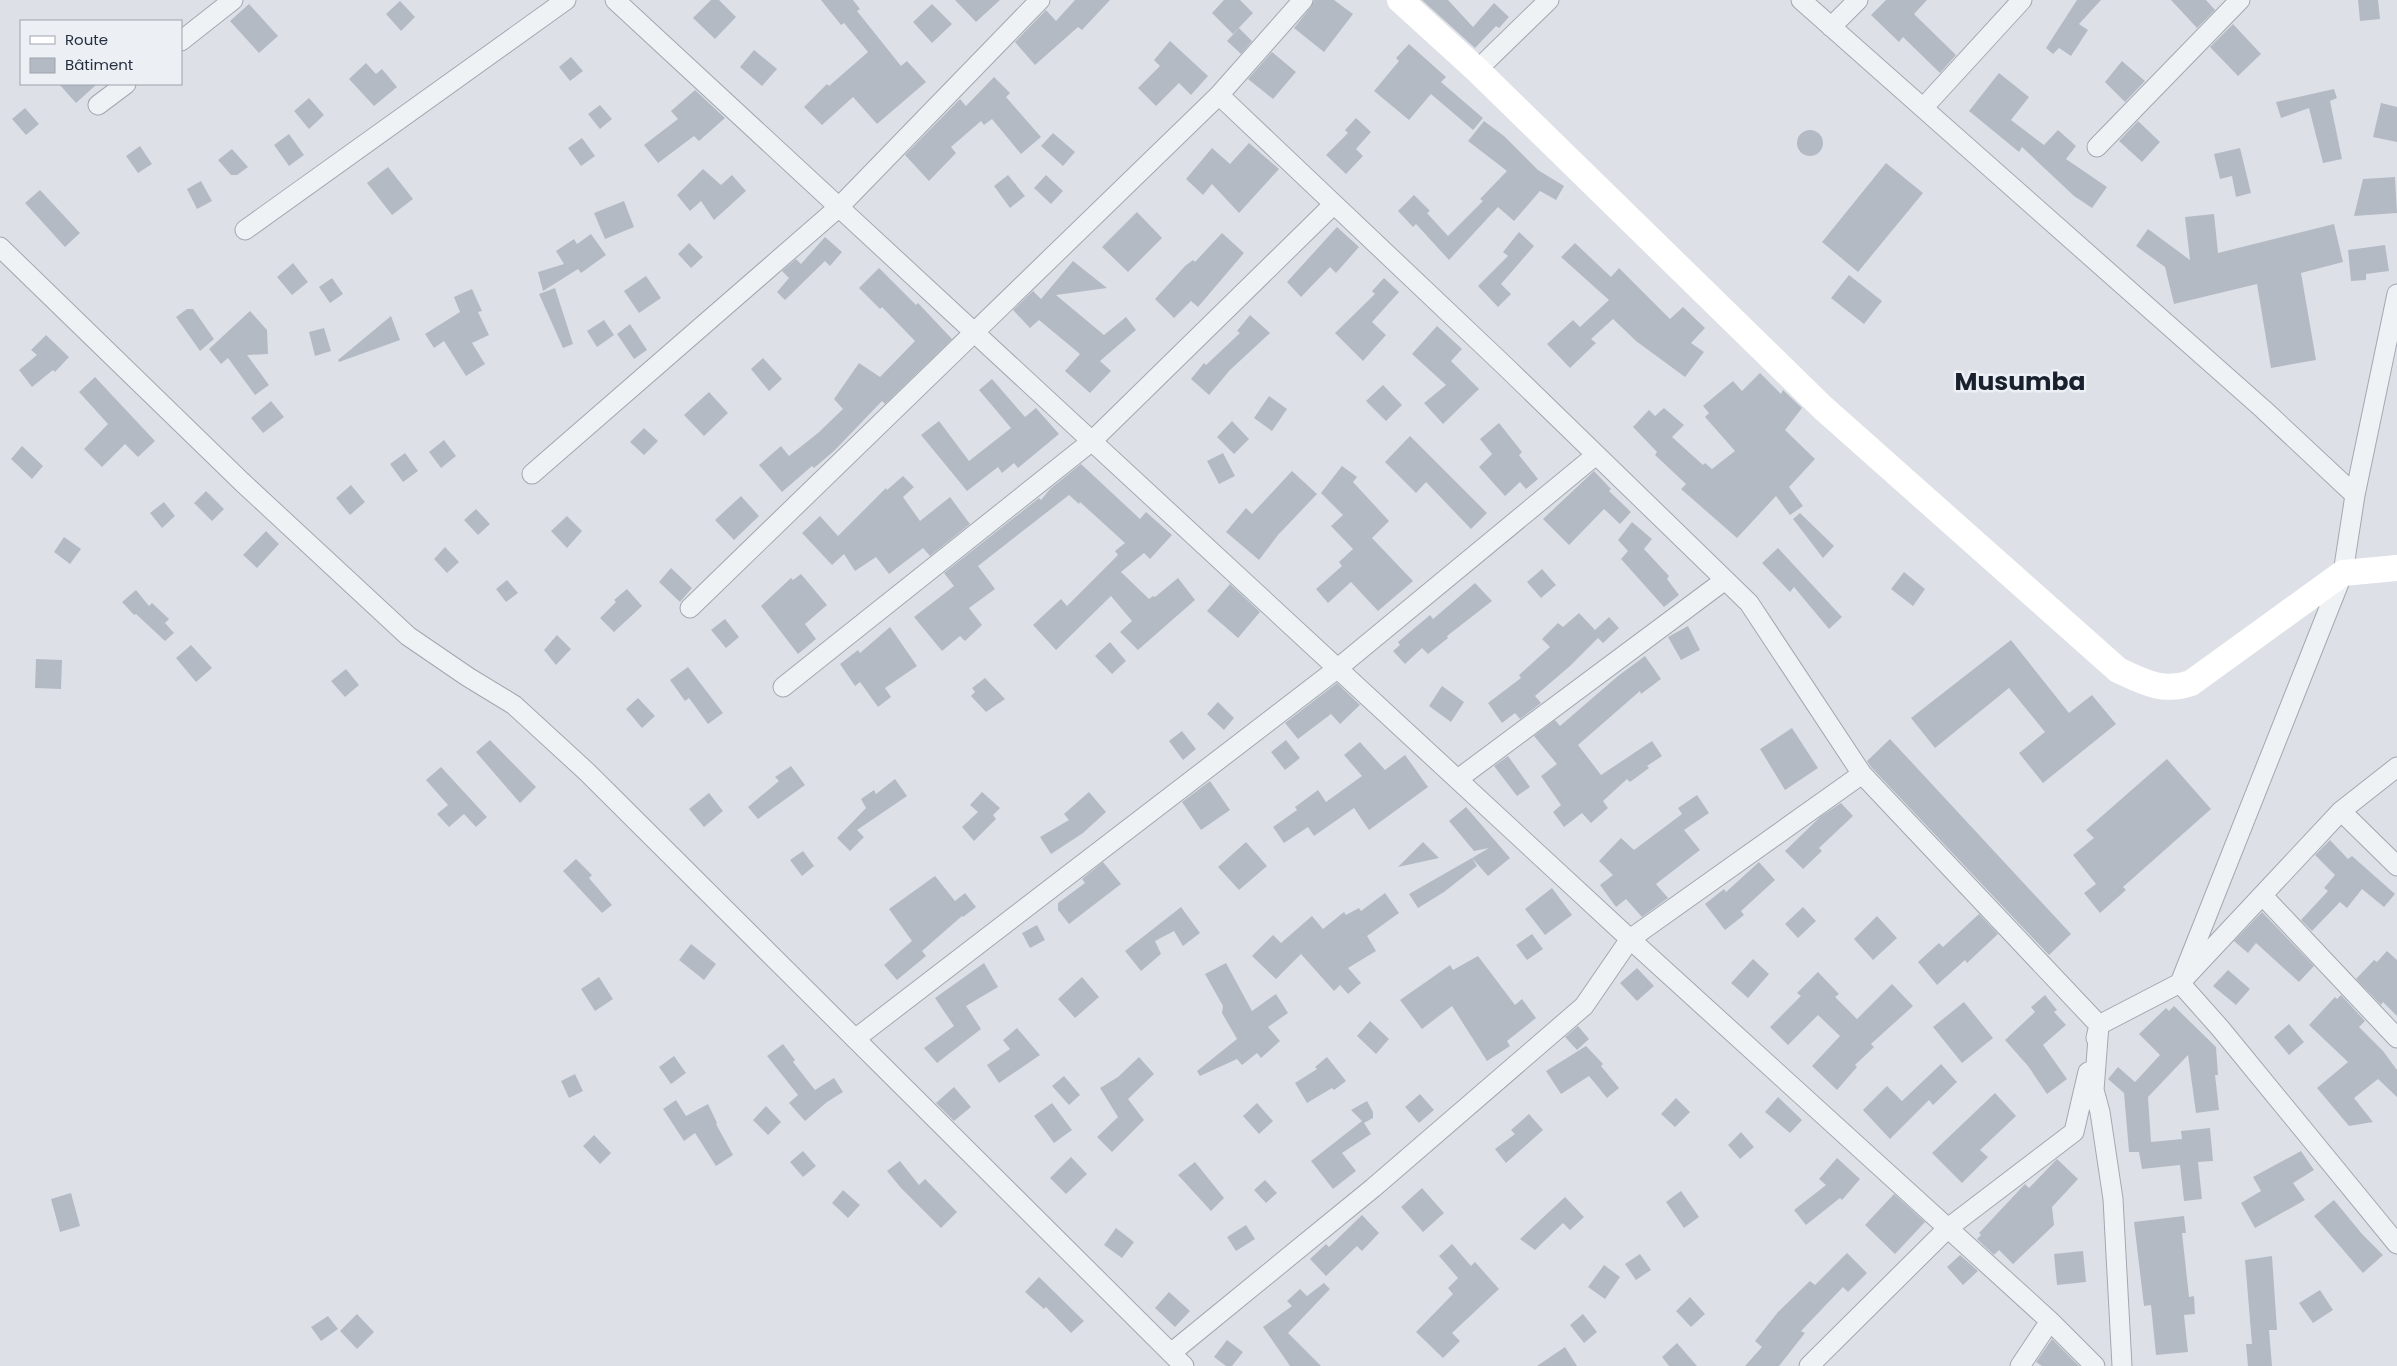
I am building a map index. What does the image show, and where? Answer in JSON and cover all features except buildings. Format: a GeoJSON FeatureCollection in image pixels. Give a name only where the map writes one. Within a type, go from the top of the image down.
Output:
{"type":"FeatureCollection","features":[{"type":"Feature","properties":{"kind":"main road"},"geometry":{"type":"LineString","coordinates":[[1400,0],[1477,70],[1822,407],[2118,670],[2154,686],[2177,688],[2191,683],[2343,573],[2397,568]]}},
{"type":"Feature","properties":{"kind":"street"},"geometry":{"type":"LineString","coordinates":[[182,40],[234,0]]}},
{"type":"Feature","properties":{"kind":"street"},"geometry":{"type":"LineString","coordinates":[[245,230],[566,0]]}},
{"type":"Feature","properties":{"kind":"street"},"geometry":{"type":"LineString","coordinates":[[616,0],[1630,939],[2050,1321],[2096,1366]]}},
{"type":"Feature","properties":{"kind":"street"},"geometry":{"type":"LineString","coordinates":[[532,474],[839,207],[1040,0]]}},
{"type":"Feature","properties":{"kind":"street"},"geometry":{"type":"LineString","coordinates":[[690,608],[1219,95],[1303,0]]}},
{"type":"Feature","properties":{"kind":"street"},"geometry":{"type":"LineString","coordinates":[[1477,70],[1549,0]]}},
{"type":"Feature","properties":{"kind":"street"},"geometry":{"type":"LineString","coordinates":[[1801,0],[2256,402],[2355,495]]}},
{"type":"Feature","properties":{"kind":"street"},"geometry":{"type":"LineString","coordinates":[[1831,27],[1858,0]]}},
{"type":"Feature","properties":{"kind":"street"},"geometry":{"type":"LineString","coordinates":[[1923,108],[2022,0]]}},
{"type":"Feature","properties":{"kind":"street"},"geometry":{"type":"LineString","coordinates":[[2097,147],[2240,0]]}},
{"type":"Feature","properties":{"kind":"street"},"geometry":{"type":"LineString","coordinates":[[98,105],[125,85]]}},
{"type":"Feature","properties":{"kind":"street"},"geometry":{"type":"LineString","coordinates":[[1219,95],[1596,454],[1749,603],[1862,774],[2100,1025],[2094,1090],[2100,1112],[2113,1199],[2122,1366]]}},
{"type":"Feature","properties":{"kind":"street"},"geometry":{"type":"LineString","coordinates":[[783,687],[1092,440],[1334,204]]}},
{"type":"Feature","properties":{"kind":"street"},"geometry":{"type":"LineString","coordinates":[[0,247],[242,482],[408,636],[468,677],[514,705],[580,765],[1177,1360],[1584,1006],[1630,939],[1862,774]]}},
{"type":"Feature","properties":{"kind":"street"},"geometry":{"type":"LineString","coordinates":[[2180,983],[2343,573],[2355,495],[2397,294]]}},
{"type":"Feature","properties":{"kind":"street"},"geometry":{"type":"LineString","coordinates":[[855,1039],[1338,668],[1596,454]]}},
{"type":"Feature","properties":{"kind":"street"},"geometry":{"type":"LineString","coordinates":[[1458,779],[1725,580]]}},
{"type":"Feature","properties":{"kind":"street"},"geometry":{"type":"LineString","coordinates":[[1809,1366],[1948,1228],[2074,1132],[2100,1025],[2180,983],[2342,811],[2397,767]]}},
{"type":"Feature","properties":{"kind":"street"},"geometry":{"type":"LineString","coordinates":[[2342,811],[2397,866]]}},
{"type":"Feature","properties":{"kind":"street"},"geometry":{"type":"LineString","coordinates":[[2263,896],[2397,1038]]}},
{"type":"Feature","properties":{"kind":"street"},"geometry":{"type":"LineString","coordinates":[[2180,983],[2220,1028],[2397,1244]]}},
{"type":"Feature","properties":{"kind":"street"},"geometry":{"type":"LineString","coordinates":[[2020,1366],[2050,1321]]}},
{"type":"Feature","properties":{"kind":"district","name":"Musumba"},"geometry":{"type":"Point","coordinates":[2020,381]}}]}
